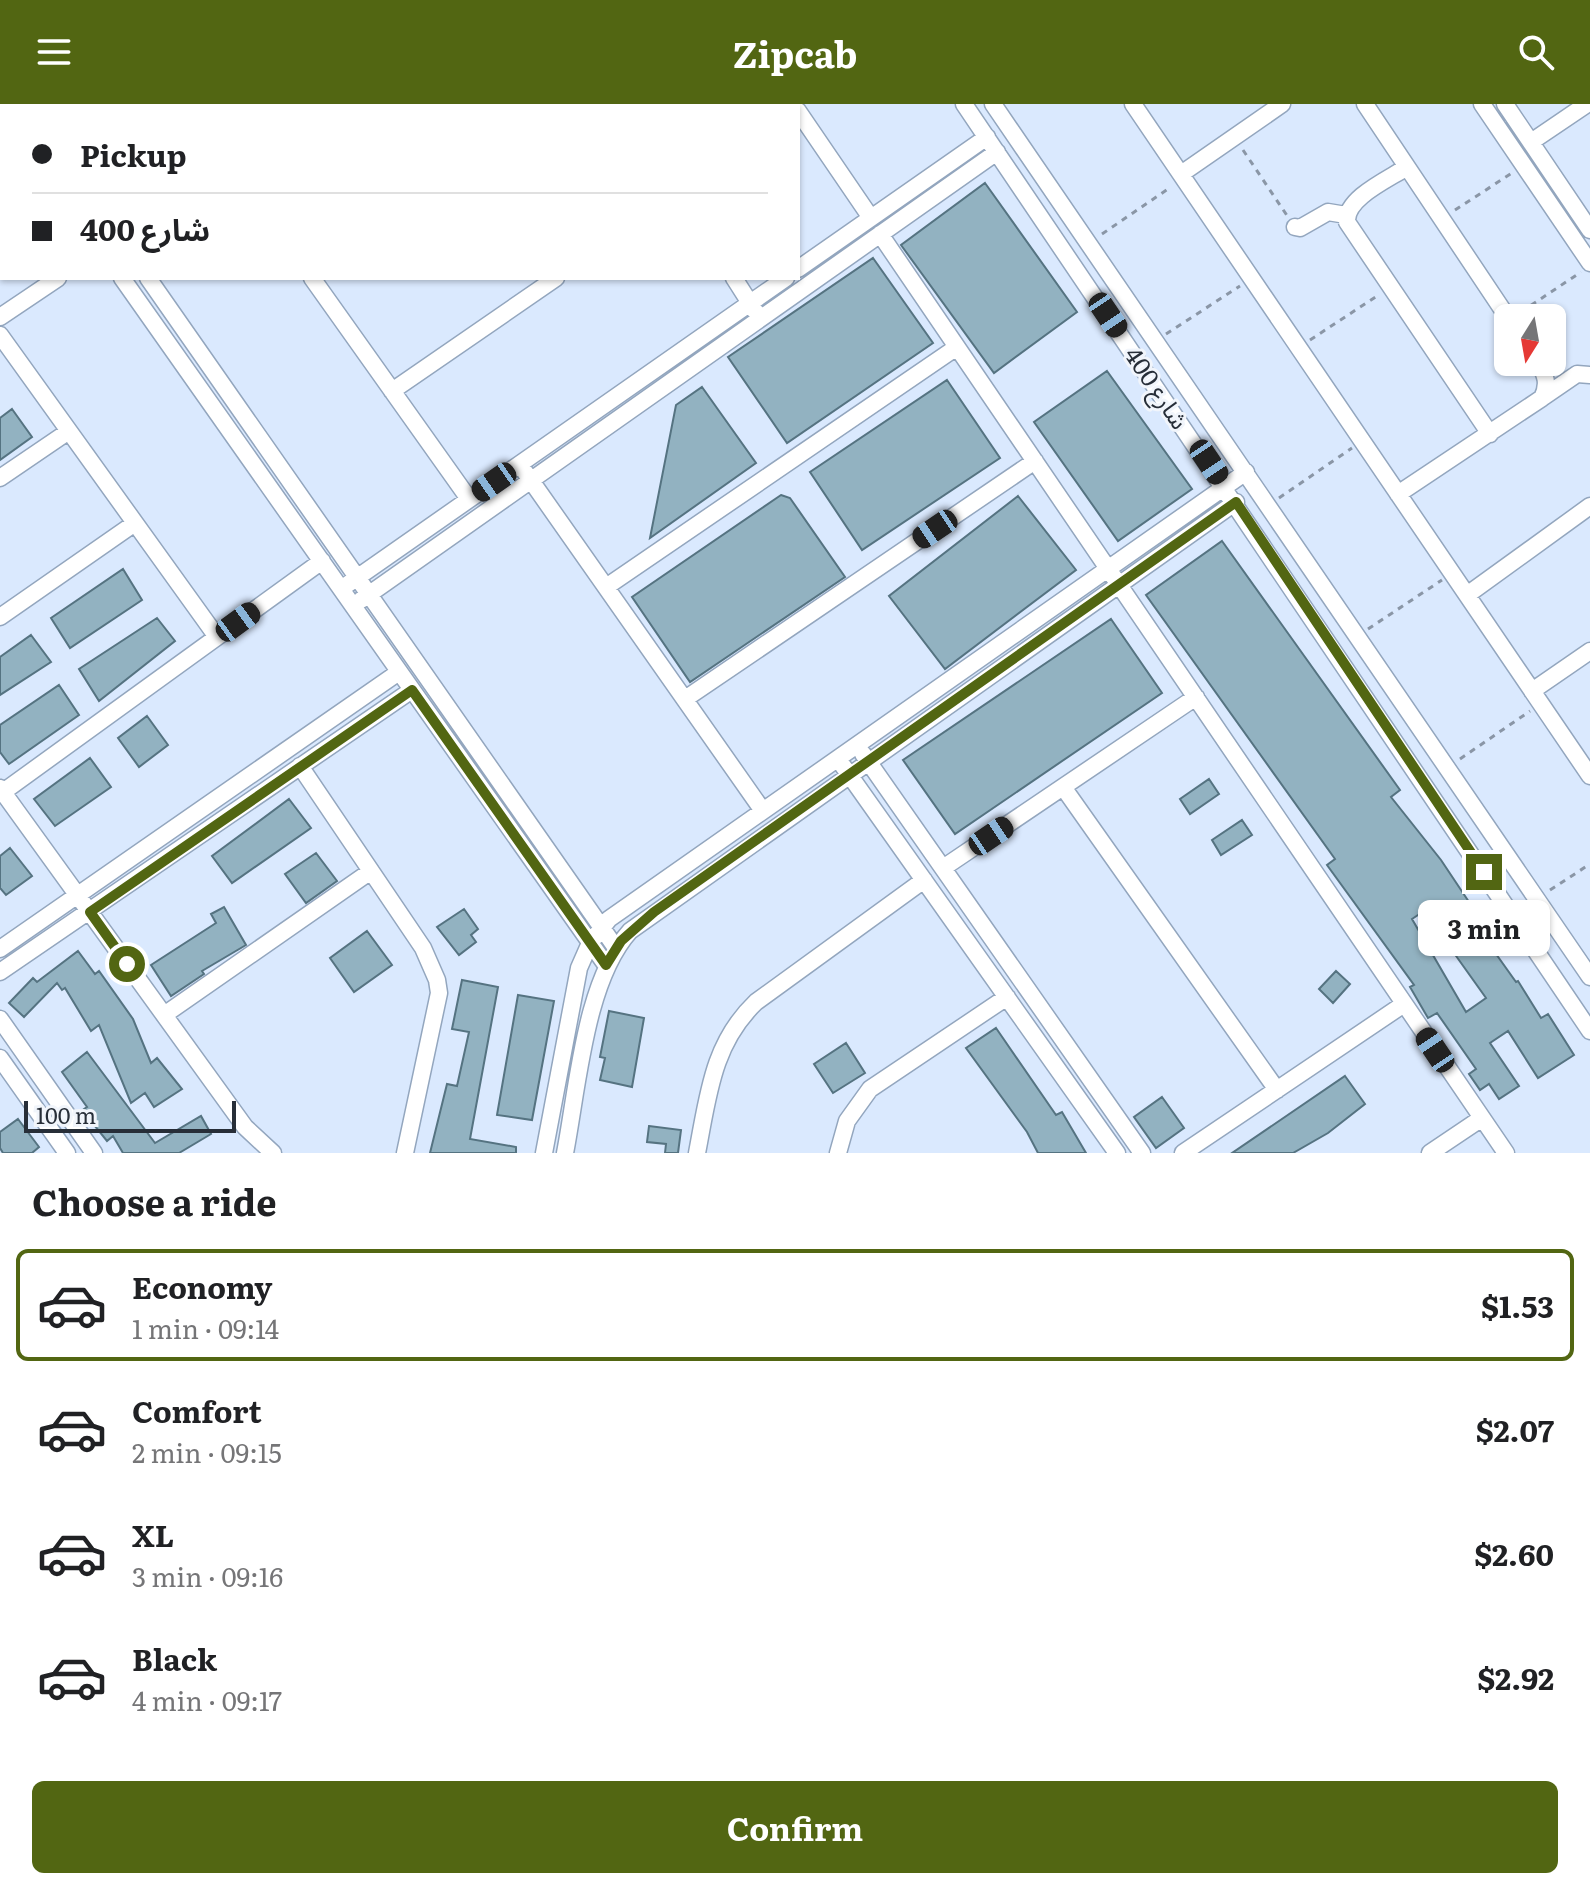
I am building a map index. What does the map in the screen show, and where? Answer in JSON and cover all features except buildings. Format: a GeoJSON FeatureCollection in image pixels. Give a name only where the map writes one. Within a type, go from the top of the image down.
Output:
{"type":"FeatureCollection","features":[{"type":"Feature","properties":{"kind":"street","name":"شارع 400"},"geometry":{"type":"LineString","coordinates":[[964,104],[1236,502],[1590,1031]]}},
{"type":"Feature","properties":{"kind":"street","name":"شارع 400"},"geometry":{"type":"LineString","coordinates":[[993,104],[1590,977]]}},
{"type":"Feature","properties":{"kind":"street"},"geometry":{"type":"LineString","coordinates":[[1133,104],[1590,776]]}},
{"type":"Feature","properties":{"kind":"street"},"geometry":{"type":"LineString","coordinates":[[1182,176],[1282,104]]}},
{"type":"Feature","properties":{"kind":"street"},"geometry":{"type":"LineString","coordinates":[[1365,104],[1500,304]]}},
{"type":"Feature","properties":{"kind":"street"},"geometry":{"type":"LineString","coordinates":[[1482,104],[1590,265]]}},
{"type":"Feature","properties":{"kind":"street"},"geometry":{"type":"LineString","coordinates":[[1505,104],[1590,230]]}},
{"type":"Feature","properties":{"kind":"street"},"geometry":{"type":"LineString","coordinates":[[1531,142],[1587,104]]}},
{"type":"Feature","properties":{"kind":"street"},"geometry":{"type":"LineString","coordinates":[[800,114],[871,218]]}},
{"type":"Feature","properties":{"kind":"street"},"geometry":{"type":"LineString","coordinates":[[800,268],[987,137]]}},
{"type":"Feature","properties":{"kind":"street"},"geometry":{"type":"LineString","coordinates":[[353,606],[997,152]]}},
{"type":"Feature","properties":{"kind":"street"},"geometry":{"type":"LineString","coordinates":[[1346,215],[1355,202],[1407,167]]}},
{"type":"Feature","properties":{"kind":"street"},"geometry":{"type":"LineString","coordinates":[[1295,227],[1300,228],[1328,212],[1346,215]]}},
{"type":"Feature","properties":{"kind":"street"},"geometry":{"type":"LineString","coordinates":[[1346,215],[1351,229],[1490,434]]}},
{"type":"Feature","properties":{"kind":"street"},"geometry":{"type":"LineString","coordinates":[[880,234],[1506,1153]]}},
{"type":"Feature","properties":{"kind":"street"},"geometry":{"type":"LineString","coordinates":[[0,317],[55,280]]}},
{"type":"Feature","properties":{"kind":"street"},"geometry":{"type":"LineString","coordinates":[[123,280],[606,965]]}},
{"type":"Feature","properties":{"kind":"street"},"geometry":{"type":"LineString","coordinates":[[149,280],[616,948]]}},
{"type":"Feature","properties":{"kind":"street"},"geometry":{"type":"LineString","coordinates":[[313,280],[469,499]]}},
{"type":"Feature","properties":{"kind":"street"},"geometry":{"type":"LineString","coordinates":[[392,391],[553,280]]}},
{"type":"Feature","properties":{"kind":"street"},"geometry":{"type":"LineString","coordinates":[[735,280],[760,319]]}},
{"type":"Feature","properties":{"kind":"street"},"geometry":{"type":"LineString","coordinates":[[341,589],[783,280]]}},
{"type":"Feature","properties":{"kind":"street"},"geometry":{"type":"LineString","coordinates":[[0,335],[217,637]]}},
{"type":"Feature","properties":{"kind":"street"},"geometry":{"type":"LineString","coordinates":[[606,587],[957,347]]}},
{"type":"Feature","properties":{"kind":"street"},"geometry":{"type":"LineString","coordinates":[[1398,494],[1577,374],[1590,375]]}},
{"type":"Feature","properties":{"kind":"street"},"geometry":{"type":"LineString","coordinates":[[1542,398],[1547,388],[1546,376]]}},
{"type":"Feature","properties":{"kind":"street"},"geometry":{"type":"LineString","coordinates":[[0,478],[69,431]]}},
{"type":"Feature","properties":{"kind":"street"},"geometry":{"type":"LineString","coordinates":[[685,699],[1035,461]]}},
{"type":"Feature","properties":{"kind":"street"},"geometry":{"type":"LineString","coordinates":[[519,464],[763,811]]}},
{"type":"Feature","properties":{"kind":"street"},"geometry":{"type":"LineString","coordinates":[[544,1153],[573,997],[584,955],[602,927],[621,910],[1246,472]]}},
{"type":"Feature","properties":{"kind":"street"},"geometry":{"type":"LineString","coordinates":[[565,1153],[596,990],[616,948],[648,917],[1236,502]]}},
{"type":"Feature","properties":{"kind":"street"},"geometry":{"type":"LineString","coordinates":[[1467,595],[1590,506]]}},
{"type":"Feature","properties":{"kind":"street"},"geometry":{"type":"LineString","coordinates":[[0,617],[135,523]]}},
{"type":"Feature","properties":{"kind":"street"},"geometry":{"type":"LineString","coordinates":[[273,1153],[245,1127],[1,790],[322,561]]}},
{"type":"Feature","properties":{"kind":"street"},"geometry":{"type":"LineString","coordinates":[[1536,698],[1590,651]]}},
{"type":"Feature","properties":{"kind":"street"},"geometry":{"type":"LineString","coordinates":[[0,949],[399,672]]}},
{"type":"Feature","properties":{"kind":"street"},"geometry":{"type":"LineString","coordinates":[[0,972],[412,690]]}},
{"type":"Feature","properties":{"kind":"street"},"geometry":{"type":"LineString","coordinates":[[943,868],[1196,697]]}},
{"type":"Feature","properties":{"kind":"street"},"geometry":{"type":"LineString","coordinates":[[856,745],[1142,1153]]}},
{"type":"Feature","properties":{"kind":"street"},"geometry":{"type":"LineString","coordinates":[[838,758],[1117,1153]]}},
{"type":"Feature","properties":{"kind":"street"},"geometry":{"type":"LineString","coordinates":[[300,766],[423,948],[437,980],[439,993],[405,1153]]}},
{"type":"Feature","properties":{"kind":"street"},"geometry":{"type":"LineString","coordinates":[[1063,787],[1277,1090]]}},
{"type":"Feature","properties":{"kind":"street"},"geometry":{"type":"LineString","coordinates":[[164,1015],[371,871]]}},
{"type":"Feature","properties":{"kind":"street"},"geometry":{"type":"LineString","coordinates":[[697,1153],[714,1065],[734,1025],[780,983],[924,880]]}},
{"type":"Feature","properties":{"kind":"street"},"geometry":{"type":"LineString","coordinates":[[838,1153],[847,1121],[870,1089],[1007,997]]}},
{"type":"Feature","properties":{"kind":"street"},"geometry":{"type":"LineString","coordinates":[[1183,1153],[1404,1004]]}},
{"type":"Feature","properties":{"kind":"street"},"geometry":{"type":"LineString","coordinates":[[0,1019],[94,1153]]}},
{"type":"Feature","properties":{"kind":"street"},"geometry":{"type":"LineString","coordinates":[[0,1058],[67,1153]]}},
{"type":"Feature","properties":{"kind":"street"},"geometry":{"type":"LineString","coordinates":[[1430,1153],[1482,1118]]}},
{"type":"Feature","properties":{"kind":"path"},"geometry":{"type":"LineString","coordinates":[[1234,137],[1295,227]]}},
{"type":"Feature","properties":{"kind":"path"},"geometry":{"type":"LineString","coordinates":[[1442,219],[1524,166]]}},
{"type":"Feature","properties":{"kind":"path"},"geometry":{"type":"LineString","coordinates":[[1088,243],[1182,176]]}},
{"type":"Feature","properties":{"kind":"path"},"geometry":{"type":"LineString","coordinates":[[1530,304],[1590,265]]}},
{"type":"Feature","properties":{"kind":"path"},"geometry":{"type":"LineString","coordinates":[[1156,341],[1251,278]]}},
{"type":"Feature","properties":{"kind":"path"},"geometry":{"type":"LineString","coordinates":[[1298,347],[1390,287]]}},
{"type":"Feature","properties":{"kind":"path"},"geometry":{"type":"LineString","coordinates":[[1269,505],[1362,441]]}},
{"type":"Feature","properties":{"kind":"path"},"geometry":{"type":"LineString","coordinates":[[1358,635],[1452,573]]}},
{"type":"Feature","properties":{"kind":"path"},"geometry":{"type":"LineString","coordinates":[[1447,768],[1536,698]]}},
{"type":"Feature","properties":{"kind":"path"},"geometry":{"type":"LineString","coordinates":[[1537,899],[1590,864]]}},
{"type":"Feature","properties":{"kind":"route"},"geometry":{"type":"LineString","coordinates":[[127,964],[90,912],[412,690],[606,965],[621,941],[641,921],[1236,502],[1484,872]]}}]}
